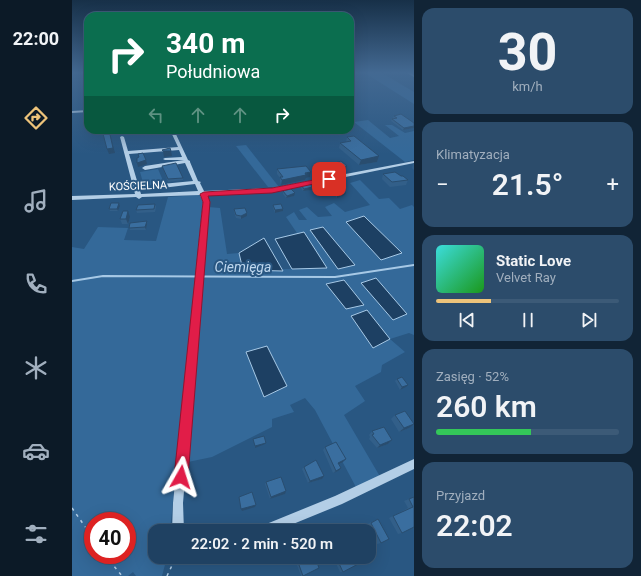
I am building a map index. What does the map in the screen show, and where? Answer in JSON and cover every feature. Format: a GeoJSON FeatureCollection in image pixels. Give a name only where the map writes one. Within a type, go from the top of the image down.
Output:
{"type":"FeatureCollection","features":[{"type":"Feature","properties":{"kind":"street"},"geometry":{"type":"LineString","coordinates":[[72,112],[84,111]]}},
{"type":"Feature","properties":{"kind":"street"},"geometry":{"type":"LineString","coordinates":[[174,134],[204,194],[206,202],[200,285],[178,503],[178,524]]}},
{"type":"Feature","properties":{"kind":"street"},"geometry":{"type":"LineString","coordinates":[[122,137],[139,197]]}},
{"type":"Feature","properties":{"kind":"street"},"geometry":{"type":"LineString","coordinates":[[127,153],[181,148]]}},
{"type":"Feature","properties":{"kind":"street"},"geometry":{"type":"LineString","coordinates":[[165,159],[187,159]]}},
{"type":"Feature","properties":{"kind":"street"},"geometry":{"type":"LineString","coordinates":[[145,168],[187,159]]}},
{"type":"Feature","properties":{"kind":"street","name":"KOŚCIELNA"},"geometry":{"type":"LineString","coordinates":[[72,198],[139,197],[272,190],[414,162]]}},
{"type":"Feature","properties":{"kind":"street"},"geometry":{"type":"LineString","coordinates":[[162,186],[198,182]]}},
{"type":"Feature","properties":{"kind":"street"},"geometry":{"type":"LineString","coordinates":[[280,524],[338,500],[414,464]]}},
{"type":"Feature","properties":{"kind":"path"},"geometry":{"type":"LineString","coordinates":[[72,508],[84,525]]}},
{"type":"Feature","properties":{"kind":"path"},"geometry":{"type":"LineString","coordinates":[[112,564],[122,576]]}},
{"type":"Feature","properties":{"kind":"path"},"geometry":{"type":"LineString","coordinates":[[167,576],[173,564]]}},
{"type":"Feature","properties":{"kind":"shaded area"},"geometry":{"type":"Polygon","coordinates":[[[407,100],[414,100],[414,104],[407,100]]]}},
{"type":"Feature","properties":{"kind":"shaded area"},"geometry":{"type":"Polygon","coordinates":[[[368,120],[390,138],[399,136],[385,125],[392,125],[405,133],[414,131],[414,160],[405,162],[354,122],[368,120]]]}},
{"type":"Feature","properties":{"kind":"shaded area"},"geometry":{"type":"Polygon","coordinates":[[[246,145],[279,187],[268,187],[236,146],[246,145]]]}},
{"type":"Feature","properties":{"kind":"shaded area"},"geometry":{"type":"Polygon","coordinates":[[[158,169],[164,183],[144,186],[140,172],[158,169]]]}},
{"type":"Feature","properties":{"kind":"shaded area"},"geometry":{"type":"Polygon","coordinates":[[[360,180],[379,199],[389,198],[400,209],[412,205],[414,207],[414,335],[409,333],[390,339],[405,352],[382,365],[381,372],[355,386],[365,401],[344,415],[382,480],[358,491],[315,410],[305,398],[290,405],[294,412],[272,419],[272,427],[212,457],[188,462],[208,207],[220,208],[227,254],[239,253],[243,270],[292,269],[275,239],[297,233],[286,217],[294,212],[299,220],[307,220],[299,210],[307,207],[318,217],[332,216],[325,207],[334,203],[345,212],[370,205],[350,183],[360,180]]]}},
{"type":"Feature","properties":{"kind":"shaded area"},"geometry":{"type":"Polygon","coordinates":[[[198,195],[203,197],[171,524],[148,524],[148,564],[165,564],[162,576],[136,576],[133,572],[128,576],[72,576],[72,247],[84,249],[98,227],[128,228],[124,240],[156,241],[168,197],[198,195]]]}},
{"type":"Feature","properties":{"kind":"water"},"geometry":{"type":"Polygon","coordinates":[[[364,216],[402,253],[381,260],[346,222],[364,216]]]}},
{"type":"Feature","properties":{"kind":"water"},"geometry":{"type":"Polygon","coordinates":[[[323,227],[355,265],[338,269],[310,230],[323,227]]]}},
{"type":"Feature","properties":{"kind":"water"},"geometry":{"type":"Polygon","coordinates":[[[304,232],[327,268],[292,269],[275,239],[304,232]]]}},
{"type":"Feature","properties":{"kind":"water"},"geometry":{"type":"Polygon","coordinates":[[[264,238],[283,271],[243,270],[239,253],[264,238]]]}},
{"type":"Feature","properties":{"kind":"water"},"geometry":{"type":"Polygon","coordinates":[[[376,278],[407,314],[393,320],[361,283],[376,278]]]}},
{"type":"Feature","properties":{"kind":"water"},"geometry":{"type":"Polygon","coordinates":[[[344,280],[364,305],[346,309],[326,284],[344,280]]]}},
{"type":"Feature","properties":{"kind":"water"},"geometry":{"type":"Polygon","coordinates":[[[367,310],[390,339],[373,348],[351,316],[367,310]]]}},
{"type":"Feature","properties":{"kind":"water"},"geometry":{"type":"Polygon","coordinates":[[[267,346],[287,386],[264,397],[246,352],[267,346]]]}},
{"type":"Feature","properties":{"kind":"building"},"geometry":{"type":"Polygon","coordinates":[[[401,114],[414,123],[414,126],[404,128],[392,119],[397,118],[394,116],[401,114]]]}},
{"type":"Feature","properties":{"kind":"building"},"geometry":{"type":"Polygon","coordinates":[[[103,134],[110,134],[113,148],[107,149],[103,134]]]}},
{"type":"Feature","properties":{"kind":"building"},"geometry":{"type":"Polygon","coordinates":[[[354,136],[379,156],[361,160],[340,143],[351,141],[347,137],[354,136]]]}},
{"type":"Feature","properties":{"kind":"building"},"geometry":{"type":"Polygon","coordinates":[[[170,148],[171,151],[162,150],[170,148]]]}},
{"type":"Feature","properties":{"kind":"building"},"geometry":{"type":"Polygon","coordinates":[[[143,153],[146,160],[137,163],[137,158],[139,157],[138,154],[143,153]]]}},
{"type":"Feature","properties":{"kind":"building"},"geometry":{"type":"Polygon","coordinates":[[[341,161],[347,166],[339,168],[341,171],[335,172],[329,165],[341,161]]]}},
{"type":"Feature","properties":{"kind":"building"},"geometry":{"type":"Polygon","coordinates":[[[176,163],[183,178],[168,179],[162,166],[176,163]]]}},
{"type":"Feature","properties":{"kind":"building"},"geometry":{"type":"Polygon","coordinates":[[[306,166],[311,172],[305,173],[306,175],[282,180],[280,177],[283,177],[277,169],[306,166]]]}},
{"type":"Feature","properties":{"kind":"building"},"geometry":{"type":"Polygon","coordinates":[[[395,172],[408,180],[392,182],[383,174],[395,172]]]}},
{"type":"Feature","properties":{"kind":"building"},"geometry":{"type":"Polygon","coordinates":[[[310,183],[312,187],[304,189],[301,185],[310,183]]]}},
{"type":"Feature","properties":{"kind":"building"},"geometry":{"type":"Polygon","coordinates":[[[342,188],[346,193],[337,195],[333,191],[342,188]]]}},
{"type":"Feature","properties":{"kind":"building"},"geometry":{"type":"Polygon","coordinates":[[[291,189],[295,193],[287,196],[283,191],[291,189]]]}},
{"type":"Feature","properties":{"kind":"building"},"geometry":{"type":"Polygon","coordinates":[[[111,203],[119,203],[117,209],[109,209],[111,203]]]}},
{"type":"Feature","properties":{"kind":"building"},"geometry":{"type":"Polygon","coordinates":[[[155,204],[154,209],[136,210],[138,205],[155,204]]]}},
{"type":"Feature","properties":{"kind":"building"},"geometry":{"type":"Polygon","coordinates":[[[281,204],[283,209],[275,210],[273,205],[281,204]]]}},
{"type":"Feature","properties":{"kind":"building"},"geometry":{"type":"Polygon","coordinates":[[[245,208],[247,213],[241,216],[236,215],[234,209],[245,208]]]}},
{"type":"Feature","properties":{"kind":"building"},"geometry":{"type":"Polygon","coordinates":[[[123,211],[128,211],[126,219],[120,219],[123,211]]]}},
{"type":"Feature","properties":{"kind":"building"},"geometry":{"type":"Polygon","coordinates":[[[147,221],[145,227],[129,228],[130,223],[147,221]]]}},
{"type":"Feature","properties":{"kind":"building"},"geometry":{"type":"Polygon","coordinates":[[[402,377],[408,385],[402,387],[397,379],[402,377]]]}},
{"type":"Feature","properties":{"kind":"building"},"geometry":{"type":"Polygon","coordinates":[[[405,411],[414,424],[404,428],[395,415],[405,411]]]}},
{"type":"Feature","properties":{"kind":"building"},"geometry":{"type":"Polygon","coordinates":[[[384,427],[392,440],[380,445],[372,435],[374,434],[372,431],[384,427]]]}},
{"type":"Feature","properties":{"kind":"building"},"geometry":{"type":"Polygon","coordinates":[[[264,436],[266,443],[255,446],[253,439],[264,436]]]}},
{"type":"Feature","properties":{"kind":"building"},"geometry":{"type":"Polygon","coordinates":[[[336,442],[346,459],[338,463],[341,468],[336,471],[325,447],[336,442]]]}},
{"type":"Feature","properties":{"kind":"building"},"geometry":{"type":"Polygon","coordinates":[[[316,460],[324,476],[310,481],[304,467],[316,460]]]}},
{"type":"Feature","properties":{"kind":"building"},"geometry":{"type":"Polygon","coordinates":[[[281,477],[286,491],[271,497],[266,482],[281,477]]]}},
{"type":"Feature","properties":{"kind":"building"},"geometry":{"type":"Polygon","coordinates":[[[252,492],[256,505],[241,509],[239,497],[252,492]]]}},
{"type":"Feature","properties":{"kind":"building"},"geometry":{"type":"Polygon","coordinates":[[[414,497],[414,527],[402,533],[393,516],[413,507],[409,499],[414,497]]]}},
{"type":"Feature","properties":{"kind":"building"},"geometry":{"type":"Polygon","coordinates":[[[378,519],[389,539],[381,543],[376,533],[376,524],[371,523],[378,519]]]}},
{"type":"Feature","properties":{"kind":"building"},"geometry":{"type":"Polygon","coordinates":[[[318,564],[319,568],[303,576],[299,565],[318,564]]]}},
{"type":"Feature","properties":{"kind":"building"},"geometry":{"type":"Polygon","coordinates":[[[339,564],[358,564],[343,572],[339,564]]]}},
{"type":"Feature","properties":{"kind":"waterway","name":"Ciemięga"},"geometry":{"type":"LineString","coordinates":[[72,281],[103,276],[335,277],[414,265]]}},
{"type":"Feature","properties":{"kind":"route"},"geometry":{"type":"LineString","coordinates":[[181,477],[200,285],[206,202],[204,194],[258,192],[329,179]]}}]}
